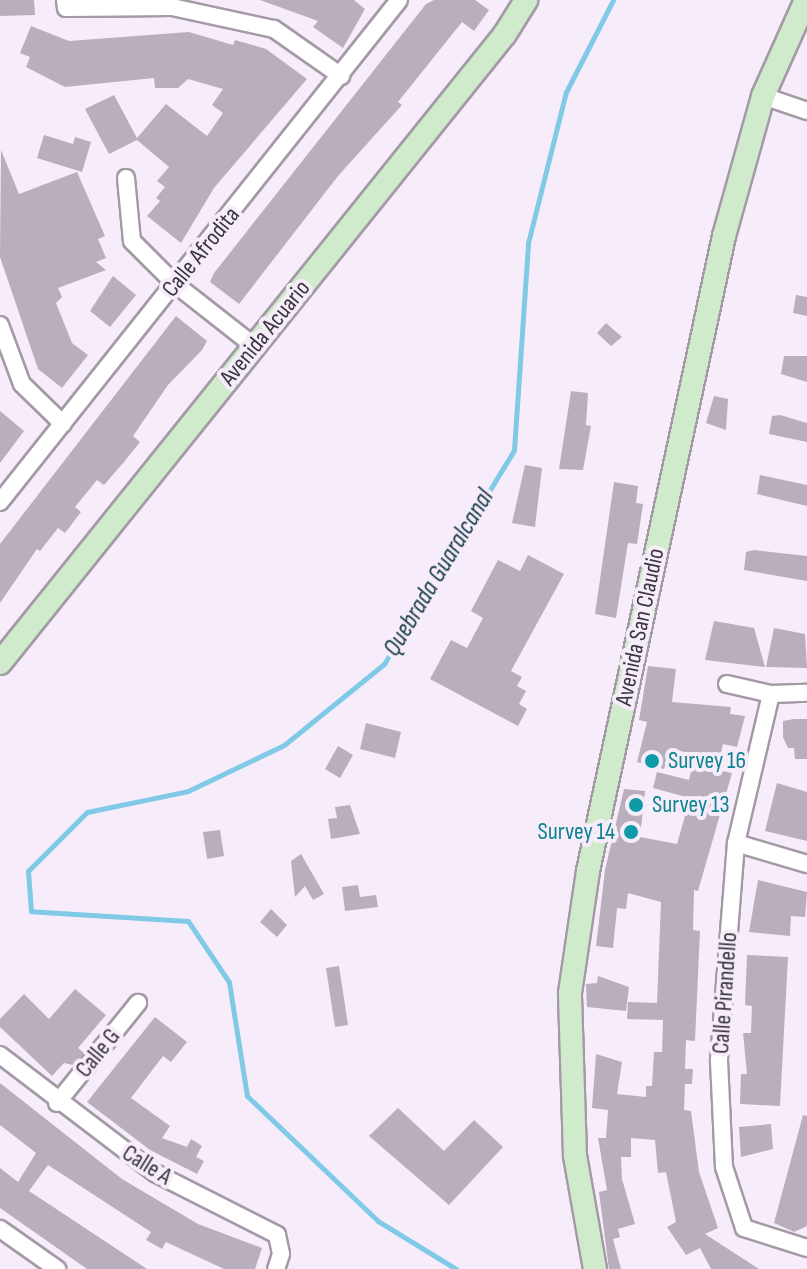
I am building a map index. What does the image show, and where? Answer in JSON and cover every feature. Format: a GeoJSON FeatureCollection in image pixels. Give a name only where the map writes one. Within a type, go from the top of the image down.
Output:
{"type":"FeatureCollection","features":[{"type":"Feature","properties":{"kind":"street"},"geometry":{"type":"LineString","coordinates":[[65,0],[66,8],[172,7],[274,29],[341,76]]}},
{"type":"Feature","properties":{"kind":"street","name":"Calle Afrodita"},"geometry":{"type":"LineString","coordinates":[[0,502],[399,0]]}},
{"type":"Feature","properties":{"kind":"street","name":"Avenida Acuario"},"geometry":{"type":"LineString","coordinates":[[0,663],[505,34],[526,0]]}},
{"type":"Feature","properties":{"kind":"street","name":"Avenida San Claudio"},"geometry":{"type":"LineString","coordinates":[[595,1269],[575,1155],[570,993],[588,871],[717,267],[763,96],[806,0]]}},
{"type":"Feature","properties":{"kind":"street"},"geometry":{"type":"LineString","coordinates":[[763,96],[807,111]]}},
{"type":"Feature","properties":{"kind":"street"},"geometry":{"type":"LineString","coordinates":[[126,178],[132,241],[175,284],[254,346]]}},
{"type":"Feature","properties":{"kind":"street"},"geometry":{"type":"LineString","coordinates":[[0,325],[22,384],[63,424]]}},
{"type":"Feature","properties":{"kind":"street"},"geometry":{"type":"LineString","coordinates":[[727,684],[771,694],[807,693]]}},
{"type":"Feature","properties":{"kind":"street","name":"Calle Pirandello"},"geometry":{"type":"LineString","coordinates":[[771,694],[736,843],[719,1061],[724,1167],[744,1228],[807,1248]]}},
{"type":"Feature","properties":{"kind":"street"},"geometry":{"type":"LineString","coordinates":[[736,843],[807,864]]}},
{"type":"Feature","properties":{"kind":"street","name":"Calle G"},"geometry":{"type":"LineString","coordinates":[[57,1103],[138,1003]]}},
{"type":"Feature","properties":{"kind":"street","name":"Calle A"},"geometry":{"type":"LineString","coordinates":[[0,1055],[57,1103],[155,1173],[277,1235],[281,1254],[276,1269]]}},
{"type":"Feature","properties":{"kind":"street"},"geometry":{"type":"LineString","coordinates":[[0,1229],[57,1269]]}},
{"type":"Feature","properties":{"kind":"building"},"geometry":{"type":"Polygon","coordinates":[[[0,0],[34,0],[35,15],[0,16],[0,0]]]}},
{"type":"Feature","properties":{"kind":"building"},"geometry":{"type":"Polygon","coordinates":[[[260,0],[354,0],[365,9],[343,48],[313,27],[318,21],[260,0]]]}},
{"type":"Feature","properties":{"kind":"building"},"geometry":{"type":"Polygon","coordinates":[[[434,0],[475,0],[489,10],[474,31],[462,22],[398,102],[402,105],[338,176],[239,304],[210,282],[214,273],[426,4],[434,0]]]}},
{"type":"Feature","properties":{"kind":"building"},"geometry":{"type":"Polygon","coordinates":[[[31,26],[69,41],[189,32],[233,45],[235,40],[266,49],[307,79],[214,188],[181,243],[147,216],[160,201],[156,198],[165,187],[157,181],[169,167],[137,140],[109,154],[85,109],[114,95],[137,138],[166,104],[207,136],[223,113],[212,105],[223,89],[188,79],[178,88],[155,88],[154,78],[65,87],[26,67],[30,57],[20,53],[31,26]]]}},
{"type":"Feature","properties":{"kind":"building"},"geometry":{"type":"Polygon","coordinates":[[[44,135],[73,144],[75,137],[91,142],[82,172],[37,158],[44,135]]]}},
{"type":"Feature","properties":{"kind":"building"},"geometry":{"type":"Polygon","coordinates":[[[1,150],[19,194],[77,172],[105,236],[98,239],[106,258],[96,262],[106,270],[58,288],[62,297],[56,303],[72,343],[88,355],[62,388],[38,369],[0,257],[1,150]]]}},
{"type":"Feature","properties":{"kind":"building"},"geometry":{"type":"Polygon","coordinates":[[[113,276],[136,295],[110,327],[90,311],[113,276]]]}},
{"type":"Feature","properties":{"kind":"building"},"geometry":{"type":"Polygon","coordinates":[[[796,295],[807,297],[807,316],[793,313],[796,295]]]}},
{"type":"Feature","properties":{"kind":"building"},"geometry":{"type":"Polygon","coordinates":[[[176,316],[207,341],[202,350],[168,385],[133,436],[140,442],[104,485],[97,480],[75,507],[81,512],[65,533],[58,528],[40,551],[37,549],[0,603],[0,544],[176,316]]]}},
{"type":"Feature","properties":{"kind":"building"},"geometry":{"type":"Polygon","coordinates":[[[606,323],[622,337],[611,346],[597,333],[606,323]]]}},
{"type":"Feature","properties":{"kind":"building"},"geometry":{"type":"Polygon","coordinates":[[[784,356],[807,356],[807,382],[781,374],[784,356]]]}},
{"type":"Feature","properties":{"kind":"building"},"geometry":{"type":"Polygon","coordinates":[[[571,391],[588,393],[586,425],[591,426],[583,470],[559,469],[571,391]]]}},
{"type":"Feature","properties":{"kind":"building"},"geometry":{"type":"Polygon","coordinates":[[[714,396],[728,399],[726,430],[706,423],[714,396]]]}},
{"type":"Feature","properties":{"kind":"building"},"geometry":{"type":"Polygon","coordinates":[[[0,411],[24,431],[0,463],[0,411]]]}},
{"type":"Feature","properties":{"kind":"building"},"geometry":{"type":"Polygon","coordinates":[[[780,415],[807,423],[807,442],[769,434],[772,416],[780,415]]]}},
{"type":"Feature","properties":{"kind":"building"},"geometry":{"type":"Polygon","coordinates":[[[525,465],[542,468],[535,527],[512,523],[525,465]]]}},
{"type":"Feature","properties":{"kind":"building"},"geometry":{"type":"Polygon","coordinates":[[[760,475],[807,485],[807,506],[757,494],[760,475]]]}},
{"type":"Feature","properties":{"kind":"building"},"geometry":{"type":"Polygon","coordinates":[[[614,482],[638,486],[636,503],[643,504],[637,544],[628,543],[616,618],[595,614],[614,482]]]}},
{"type":"Feature","properties":{"kind":"building"},"geometry":{"type":"Polygon","coordinates":[[[754,550],[807,556],[807,581],[744,570],[746,552],[754,550]]]}},
{"type":"Feature","properties":{"kind":"building"},"geometry":{"type":"Polygon","coordinates":[[[528,555],[564,574],[511,671],[522,677],[517,686],[526,691],[519,704],[527,709],[518,726],[430,679],[451,640],[467,648],[483,618],[471,611],[498,560],[520,571],[528,555]]]}},
{"type":"Feature","properties":{"kind":"building"},"geometry":{"type":"Polygon","coordinates":[[[714,621],[754,628],[765,667],[705,660],[714,621]]]}},
{"type":"Feature","properties":{"kind":"building"},"geometry":{"type":"Polygon","coordinates":[[[774,628],[805,634],[807,668],[766,667],[774,628]]]}},
{"type":"Feature","properties":{"kind":"building"},"geometry":{"type":"Polygon","coordinates":[[[648,666],[676,669],[672,702],[731,707],[730,714],[745,716],[737,747],[723,744],[717,770],[732,773],[698,891],[694,890],[693,930],[700,931],[695,1041],[686,1040],[685,1069],[693,1069],[692,1084],[685,1084],[684,1110],[691,1111],[699,1172],[718,1228],[705,1234],[759,1269],[711,1269],[700,1248],[686,1255],[667,1227],[676,1222],[666,1172],[658,1173],[655,1140],[631,1138],[631,1157],[621,1157],[622,1179],[635,1224],[618,1229],[620,1237],[613,1239],[621,1269],[609,1269],[599,1192],[607,1190],[598,1138],[606,1138],[608,1110],[592,1108],[596,1054],[622,1062],[617,1094],[646,1097],[646,1086],[652,1086],[654,1052],[662,1052],[663,1020],[627,1019],[628,1002],[657,1003],[661,902],[628,893],[626,909],[617,908],[613,948],[596,946],[605,870],[624,789],[645,791],[640,837],[677,844],[690,798],[653,788],[657,772],[689,780],[695,755],[670,748],[664,769],[637,762],[647,722],[639,720],[648,666]]]}},
{"type":"Feature","properties":{"kind":"building"},"geometry":{"type":"Polygon","coordinates":[[[807,719],[807,759],[795,759],[794,748],[788,748],[783,737],[783,721],[807,719]]]}},
{"type":"Feature","properties":{"kind":"building"},"geometry":{"type":"Polygon","coordinates":[[[366,723],[401,732],[395,758],[360,749],[366,723]]]}},
{"type":"Feature","properties":{"kind":"building"},"geometry":{"type":"Polygon","coordinates":[[[338,746],[353,755],[340,778],[325,769],[338,746]]]}},
{"type":"Feature","properties":{"kind":"building"},"geometry":{"type":"Polygon","coordinates":[[[777,783],[807,792],[807,841],[765,831],[777,783]]]}},
{"type":"Feature","properties":{"kind":"building"},"geometry":{"type":"Polygon","coordinates":[[[350,805],[360,834],[331,839],[328,819],[337,818],[335,807],[350,805]]]}},
{"type":"Feature","properties":{"kind":"building"},"geometry":{"type":"Polygon","coordinates":[[[220,830],[224,856],[207,859],[203,832],[220,830]]]}},
{"type":"Feature","properties":{"kind":"building"},"geometry":{"type":"Polygon","coordinates":[[[301,854],[324,894],[313,900],[305,886],[295,897],[291,861],[301,854]]]}},
{"type":"Feature","properties":{"kind":"building"},"geometry":{"type":"Polygon","coordinates":[[[758,880],[807,892],[805,917],[791,916],[790,936],[749,932],[758,880]]]}},
{"type":"Feature","properties":{"kind":"building"},"geometry":{"type":"Polygon","coordinates":[[[358,885],[360,897],[376,895],[378,907],[345,911],[342,887],[358,885]]]}},
{"type":"Feature","properties":{"kind":"building"},"geometry":{"type":"Polygon","coordinates":[[[271,909],[287,925],[277,937],[260,922],[271,909]]]}},
{"type":"Feature","properties":{"kind":"building"},"geometry":{"type":"Polygon","coordinates":[[[747,955],[788,957],[780,1106],[740,1104],[741,1074],[747,1074],[743,1033],[751,1033],[752,1006],[745,1005],[747,955]]]}},
{"type":"Feature","properties":{"kind":"building"},"geometry":{"type":"Polygon","coordinates":[[[339,966],[348,1025],[335,1027],[326,968],[339,966]]]}},
{"type":"Feature","properties":{"kind":"building"},"geometry":{"type":"Polygon","coordinates":[[[598,976],[629,987],[626,1011],[587,1007],[586,984],[597,983],[598,976]]]}},
{"type":"Feature","properties":{"kind":"building"},"geometry":{"type":"Polygon","coordinates":[[[75,989],[106,1015],[78,1048],[84,1053],[73,1065],[64,1063],[52,1076],[0,1027],[0,1019],[24,994],[49,1019],[75,989]]]}},
{"type":"Feature","properties":{"kind":"building"},"geometry":{"type":"Polygon","coordinates":[[[155,1017],[187,1042],[171,1062],[163,1056],[131,1098],[170,1126],[162,1138],[187,1147],[191,1139],[202,1146],[196,1157],[204,1161],[197,1174],[150,1150],[87,1102],[155,1017]]]}},
{"type":"Feature","properties":{"kind":"building"},"geometry":{"type":"Polygon","coordinates":[[[0,1083],[122,1179],[198,1224],[262,1248],[255,1269],[224,1269],[166,1242],[162,1249],[146,1240],[151,1232],[48,1165],[29,1191],[147,1269],[87,1269],[0,1208],[0,1168],[18,1182],[36,1153],[0,1125],[0,1083]]]}},
{"type":"Feature","properties":{"kind":"building"},"geometry":{"type":"Polygon","coordinates":[[[398,1108],[444,1151],[474,1120],[503,1147],[449,1205],[369,1136],[398,1108]]]}},
{"type":"Feature","properties":{"kind":"building"},"geometry":{"type":"Polygon","coordinates":[[[803,1115],[807,1116],[807,1226],[794,1232],[774,1223],[803,1115]]]}},
{"type":"Feature","properties":{"kind":"building"},"geometry":{"type":"Polygon","coordinates":[[[771,1124],[773,1149],[741,1157],[739,1127],[771,1124]]]}},
{"type":"Feature","properties":{"kind":"waterway","name":"Quebrada Guaralcanal"},"geometry":{"type":"LineString","coordinates":[[456,1269],[378,1221],[247,1096],[229,982],[188,921],[31,911],[28,871],[87,812],[188,791],[284,745],[384,664],[514,450],[528,243],[566,92],[613,0]]}},
{"type":"Feature","properties":{"kind":"place","name":"Survey 16"},"geometry":{"type":"Point","coordinates":[652,761]}},
{"type":"Feature","properties":{"kind":"place","name":"Survey 13"},"geometry":{"type":"Point","coordinates":[636,805]}},
{"type":"Feature","properties":{"kind":"place","name":"Survey 14"},"geometry":{"type":"Point","coordinates":[631,832]}}]}
